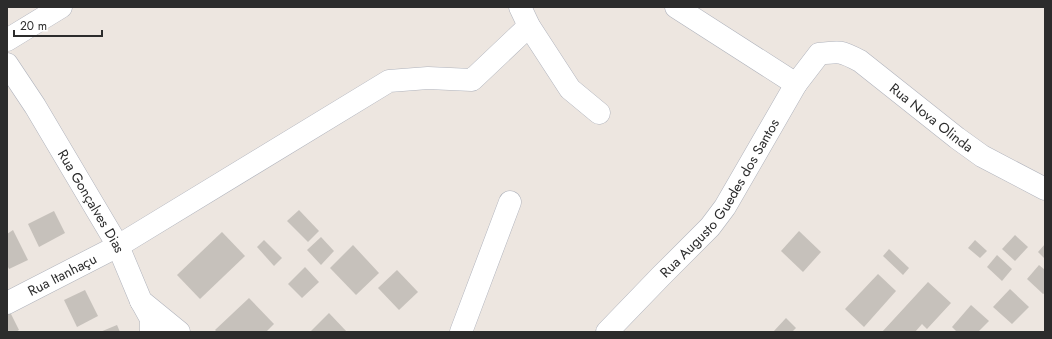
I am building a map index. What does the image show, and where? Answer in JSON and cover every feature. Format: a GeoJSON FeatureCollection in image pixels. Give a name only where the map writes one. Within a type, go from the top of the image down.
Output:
{"type":"FeatureCollection","features":[{"type":"Feature","properties":{"kind":"street"},"geometry":{"type":"LineString","coordinates":[[7,40],[61,7]]}},
{"type":"Feature","properties":{"kind":"street"},"geometry":{"type":"LineString","coordinates":[[676,7],[796,84]]}},
{"type":"Feature","properties":{"kind":"street"},"geometry":{"type":"LineString","coordinates":[[525,17],[570,89],[599,114]]}},
{"type":"Feature","properties":{"kind":"street","name":"Rua Itanhaçu"},"geometry":{"type":"LineString","coordinates":[[7,303],[118,246],[389,80],[428,78],[472,80],[525,17]]}},
{"type":"Feature","properties":{"kind":"street","name":"Rua Nova Olinda"},"geometry":{"type":"LineString","coordinates":[[819,54],[838,52],[844,53],[860,61],[982,156],[1045,190]]}},
{"type":"Feature","properties":{"kind":"street","name":"Rua Augusto Guedes dos Santos"},"geometry":{"type":"LineString","coordinates":[[608,332],[661,276],[710,228],[726,207],[796,84],[819,54]]}},
{"type":"Feature","properties":{"kind":"street","name":"Rua Gonçalves Dias"},"geometry":{"type":"LineString","coordinates":[[7,64],[35,106],[118,246],[141,301],[179,332]]}},
{"type":"Feature","properties":{"kind":"street"},"geometry":{"type":"LineString","coordinates":[[461,332],[510,202]]}},
{"type":"Feature","properties":{"kind":"street"},"geometry":{"type":"LineString","coordinates":[[141,301],[151,319],[151,332]]}},
{"type":"Feature","properties":{"kind":"building"},"geometry":{"type":"Polygon","coordinates":[[[299,210],[319,231],[308,242],[287,221],[299,210]]]}},
{"type":"Feature","properties":{"kind":"building"},"geometry":{"type":"Polygon","coordinates":[[[54,211],[65,233],[39,247],[28,224],[54,211]]]}},
{"type":"Feature","properties":{"kind":"building"},"geometry":{"type":"Polygon","coordinates":[[[13,230],[28,260],[9,269],[7,265],[7,234],[13,230]]]}},
{"type":"Feature","properties":{"kind":"building"},"geometry":{"type":"Polygon","coordinates":[[[799,231],[821,252],[803,272],[781,251],[799,231]]]}},
{"type":"Feature","properties":{"kind":"building"},"geometry":{"type":"Polygon","coordinates":[[[222,232],[245,256],[200,299],[177,275],[222,232]]]}},
{"type":"Feature","properties":{"kind":"building"},"geometry":{"type":"Polygon","coordinates":[[[1015,235],[1028,247],[1015,261],[1002,249],[1015,235]]]}},
{"type":"Feature","properties":{"kind":"building"},"geometry":{"type":"Polygon","coordinates":[[[321,237],[334,251],[321,265],[307,250],[321,237]]]}},
{"type":"Feature","properties":{"kind":"building"},"geometry":{"type":"Polygon","coordinates":[[[264,240],[282,258],[274,266],[257,247],[264,240]]]}},
{"type":"Feature","properties":{"kind":"building"},"geometry":{"type":"Polygon","coordinates":[[[975,240],[987,251],[980,258],[968,248],[975,240]]]}},
{"type":"Feature","properties":{"kind":"building"},"geometry":{"type":"Polygon","coordinates":[[[1045,244],[1045,259],[1038,252],[1045,244]]]}},
{"type":"Feature","properties":{"kind":"building"},"geometry":{"type":"Polygon","coordinates":[[[353,245],[379,273],[356,295],[330,268],[353,245]]]}},
{"type":"Feature","properties":{"kind":"building"},"geometry":{"type":"Polygon","coordinates":[[[889,249],[909,268],[903,275],[883,256],[889,249]]]}},
{"type":"Feature","properties":{"kind":"building"},"geometry":{"type":"Polygon","coordinates":[[[997,255],[1012,269],[1002,281],[987,267],[997,255]]]}},
{"type":"Feature","properties":{"kind":"building"},"geometry":{"type":"Polygon","coordinates":[[[1039,265],[1045,270],[1045,293],[1043,294],[1027,279],[1039,265]]]}},
{"type":"Feature","properties":{"kind":"building"},"geometry":{"type":"Polygon","coordinates":[[[305,267],[319,282],[302,298],[288,284],[305,267]]]}},
{"type":"Feature","properties":{"kind":"building"},"geometry":{"type":"Polygon","coordinates":[[[397,270],[418,292],[399,310],[378,288],[397,270]]]}},
{"type":"Feature","properties":{"kind":"building"},"geometry":{"type":"Polygon","coordinates":[[[878,274],[896,291],[864,327],[845,309],[878,274]]]}},
{"type":"Feature","properties":{"kind":"building"},"geometry":{"type":"Polygon","coordinates":[[[928,282],[951,303],[927,329],[922,324],[915,332],[882,332],[928,282]]]}},
{"type":"Feature","properties":{"kind":"building"},"geometry":{"type":"Polygon","coordinates":[[[1010,289],[1029,307],[1012,324],[993,307],[1010,289]]]}},
{"type":"Feature","properties":{"kind":"building"},"geometry":{"type":"Polygon","coordinates":[[[85,290],[98,316],[77,327],[64,300],[85,290]]]}},
{"type":"Feature","properties":{"kind":"building"},"geometry":{"type":"Polygon","coordinates":[[[249,298],[274,324],[266,332],[217,332],[215,330],[249,298]]]}},
{"type":"Feature","properties":{"kind":"building"},"geometry":{"type":"Polygon","coordinates":[[[971,305],[989,321],[978,332],[957,332],[952,327],[971,305]]]}},
{"type":"Feature","properties":{"kind":"building"},"geometry":{"type":"Polygon","coordinates":[[[9,310],[19,330],[16,332],[7,332],[7,311],[9,310]]]}},
{"type":"Feature","properties":{"kind":"building"},"geometry":{"type":"Polygon","coordinates":[[[329,313],[347,332],[310,332],[329,313]]]}},
{"type":"Feature","properties":{"kind":"building"},"geometry":{"type":"Polygon","coordinates":[[[786,318],[796,328],[792,332],[773,332],[786,318]]]}},
{"type":"Feature","properties":{"kind":"building"},"geometry":{"type":"Polygon","coordinates":[[[117,325],[120,332],[100,332],[117,325]]]}}]}
